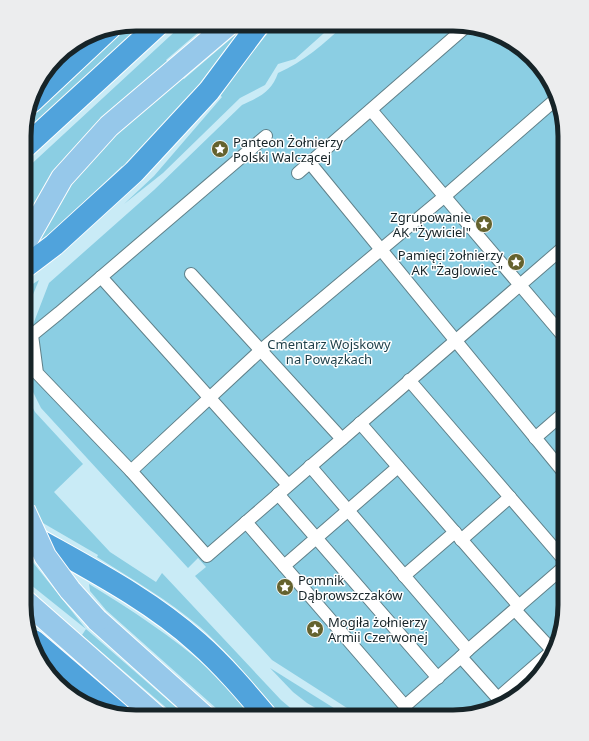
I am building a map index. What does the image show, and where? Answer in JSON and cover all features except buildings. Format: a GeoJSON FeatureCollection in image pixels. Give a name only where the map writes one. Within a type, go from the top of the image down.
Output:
{"type":"FeatureCollection","features":[{"type":"Feature","properties":{"kind":"highway"},"geometry":{"type":"LineString","coordinates":[[31,141],[151,31]]}},
{"type":"Feature","properties":{"kind":"highway"},"geometry":{"type":"LineString","coordinates":[[31,262],[54,245],[134,172],[209,91],[254,31]]}},
{"type":"Feature","properties":{"kind":"highway"},"geometry":{"type":"LineString","coordinates":[[40,94],[99,38]]}},
{"type":"Feature","properties":{"kind":"highway"},"geometry":{"type":"LineString","coordinates":[[31,536],[123,589],[174,624],[198,643],[224,668],[261,710]]}},
{"type":"Feature","properties":{"kind":"highway"},"geometry":{"type":"LineString","coordinates":[[39,646],[110,706]]}},
{"type":"Feature","properties":{"kind":"main road"},"geometry":{"type":"LineString","coordinates":[[31,232],[62,178],[109,126],[221,31]]}},
{"type":"Feature","properties":{"kind":"main road"},"geometry":{"type":"LineString","coordinates":[[31,525],[45,556],[70,590],[97,620],[197,710]]}},
{"type":"Feature","properties":{"kind":"main road"},"geometry":{"type":"LineString","coordinates":[[31,606],[149,710]]}},
{"type":"Feature","properties":{"kind":"street"},"geometry":{"type":"LineString","coordinates":[[298,173],[460,32]]}},
{"type":"Feature","properties":{"kind":"street"},"geometry":{"type":"LineString","coordinates":[[131,471],[261,350],[445,196],[552,103]]}},
{"type":"Feature","properties":{"kind":"street"},"geometry":{"type":"LineString","coordinates":[[371,110],[558,330]]}},
{"type":"Feature","properties":{"kind":"street"},"geometry":{"type":"LineString","coordinates":[[266,136],[32,335],[37,372],[131,471],[207,556],[558,252]]}},
{"type":"Feature","properties":{"kind":"street"},"geometry":{"type":"LineString","coordinates":[[310,163],[558,466]]}},
{"type":"Feature","properties":{"kind":"street"},"geometry":{"type":"LineString","coordinates":[[191,274],[342,439]]}},
{"type":"Feature","properties":{"kind":"street"},"geometry":{"type":"LineString","coordinates":[[101,277],[288,485]]}},
{"type":"Feature","properties":{"kind":"street"},"geometry":{"type":"LineString","coordinates":[[409,380],[558,553]]}},
{"type":"Feature","properties":{"kind":"street"},"geometry":{"type":"LineString","coordinates":[[535,438],[558,418]]}},
{"type":"Feature","properties":{"kind":"street"},"geometry":{"type":"LineString","coordinates":[[360,423],[458,536],[549,647]]}},
{"type":"Feature","properties":{"kind":"street"},"geometry":{"type":"LineString","coordinates":[[310,466],[404,576],[499,699]]}},
{"type":"Feature","properties":{"kind":"street"},"geometry":{"type":"LineString","coordinates":[[284,566],[398,467]]}},
{"type":"Feature","properties":{"kind":"street"},"geometry":{"type":"LineString","coordinates":[[278,494],[438,678]]}},
{"type":"Feature","properties":{"kind":"street"},"geometry":{"type":"LineString","coordinates":[[404,576],[510,497]]}},
{"type":"Feature","properties":{"kind":"street"},"geometry":{"type":"LineString","coordinates":[[246,522],[405,706],[558,572]]}},
{"type":"Feature","properties":{"kind":"street"},"geometry":{"type":"LineString","coordinates":[[506,696],[541,662]]}},
{"type":"Feature","properties":{"kind":"green space"},"geometry":{"type":"Polygon","coordinates":[[[135,31],[32,126],[35,111],[120,32],[135,31]]]}},
{"type":"Feature","properties":{"kind":"green space"},"geometry":{"type":"Polygon","coordinates":[[[175,31],[200,31],[166,60],[184,79],[240,31],[243,31],[199,89],[124,169],[122,166],[53,231],[31,248],[31,164],[175,31]]]}},
{"type":"Feature","properties":{"kind":"green space"},"geometry":{"type":"Polygon","coordinates":[[[269,31],[326,31],[295,59],[278,64],[265,85],[240,98],[163,173],[124,204],[154,176],[222,97],[219,94],[269,31]]]}},
{"type":"Feature","properties":{"kind":"green space","name":"Cmentarz Wojskowy na Powązkach"},"geometry":{"type":"Polygon","coordinates":[[[338,31],[453,31],[466,32],[493,39],[511,49],[532,67],[544,84],[554,109],[558,136],[558,611],[550,645],[536,669],[517,688],[505,696],[480,706],[459,710],[349,710],[272,660],[195,576],[206,567],[198,558],[188,568],[41,408],[31,388],[31,330],[49,283],[154,190],[242,105],[260,96],[269,89],[278,73],[287,69],[313,52],[338,31]]]}},
{"type":"Feature","properties":{"kind":"green space"},"geometry":{"type":"Polygon","coordinates":[[[39,280],[31,299],[31,285],[39,280]]]}},
{"type":"Feature","properties":{"kind":"green space"},"geometry":{"type":"Polygon","coordinates":[[[31,404],[35,412],[83,464],[54,492],[110,552],[156,582],[162,573],[281,700],[293,710],[276,710],[222,648],[200,627],[150,590],[97,557],[98,555],[31,516],[31,404]]]}},
{"type":"Feature","properties":{"kind":"green space"},"geometry":{"type":"Polygon","coordinates":[[[31,560],[86,629],[31,585],[31,560]]]}},
{"type":"Feature","properties":{"kind":"green space"},"geometry":{"type":"Polygon","coordinates":[[[89,584],[181,645],[209,669],[246,710],[218,710],[106,610],[90,591],[89,584]]]}},
{"type":"Feature","properties":{"kind":"green space"},"geometry":{"type":"Polygon","coordinates":[[[86,629],[179,710],[169,710],[82,635],[86,629]]]}},
{"type":"Feature","properties":{"kind":"green space"},"geometry":{"type":"Polygon","coordinates":[[[270,668],[337,710],[319,710],[293,692],[270,668]]]}},
{"type":"Feature","properties":{"kind":"place","name":"Panteon Żołnierzy Polski Walczącej"},"geometry":{"type":"Point","coordinates":[220,149]}},
{"type":"Feature","properties":{"kind":"place","name":"Zgrupowanie AK \"Żywiciel\""},"geometry":{"type":"Point","coordinates":[484,224]}},
{"type":"Feature","properties":{"kind":"place","name":"Pamięci żołnierzy AK \"Żaglowiec\""},"geometry":{"type":"Point","coordinates":[516,262]}},
{"type":"Feature","properties":{"kind":"place","name":"Pomnik Dąbrowszczaków"},"geometry":{"type":"Point","coordinates":[285,587]}},
{"type":"Feature","properties":{"kind":"place","name":"Mogiła żołnierzy Armii Czerwonej"},"geometry":{"type":"Point","coordinates":[315,629]}}]}
